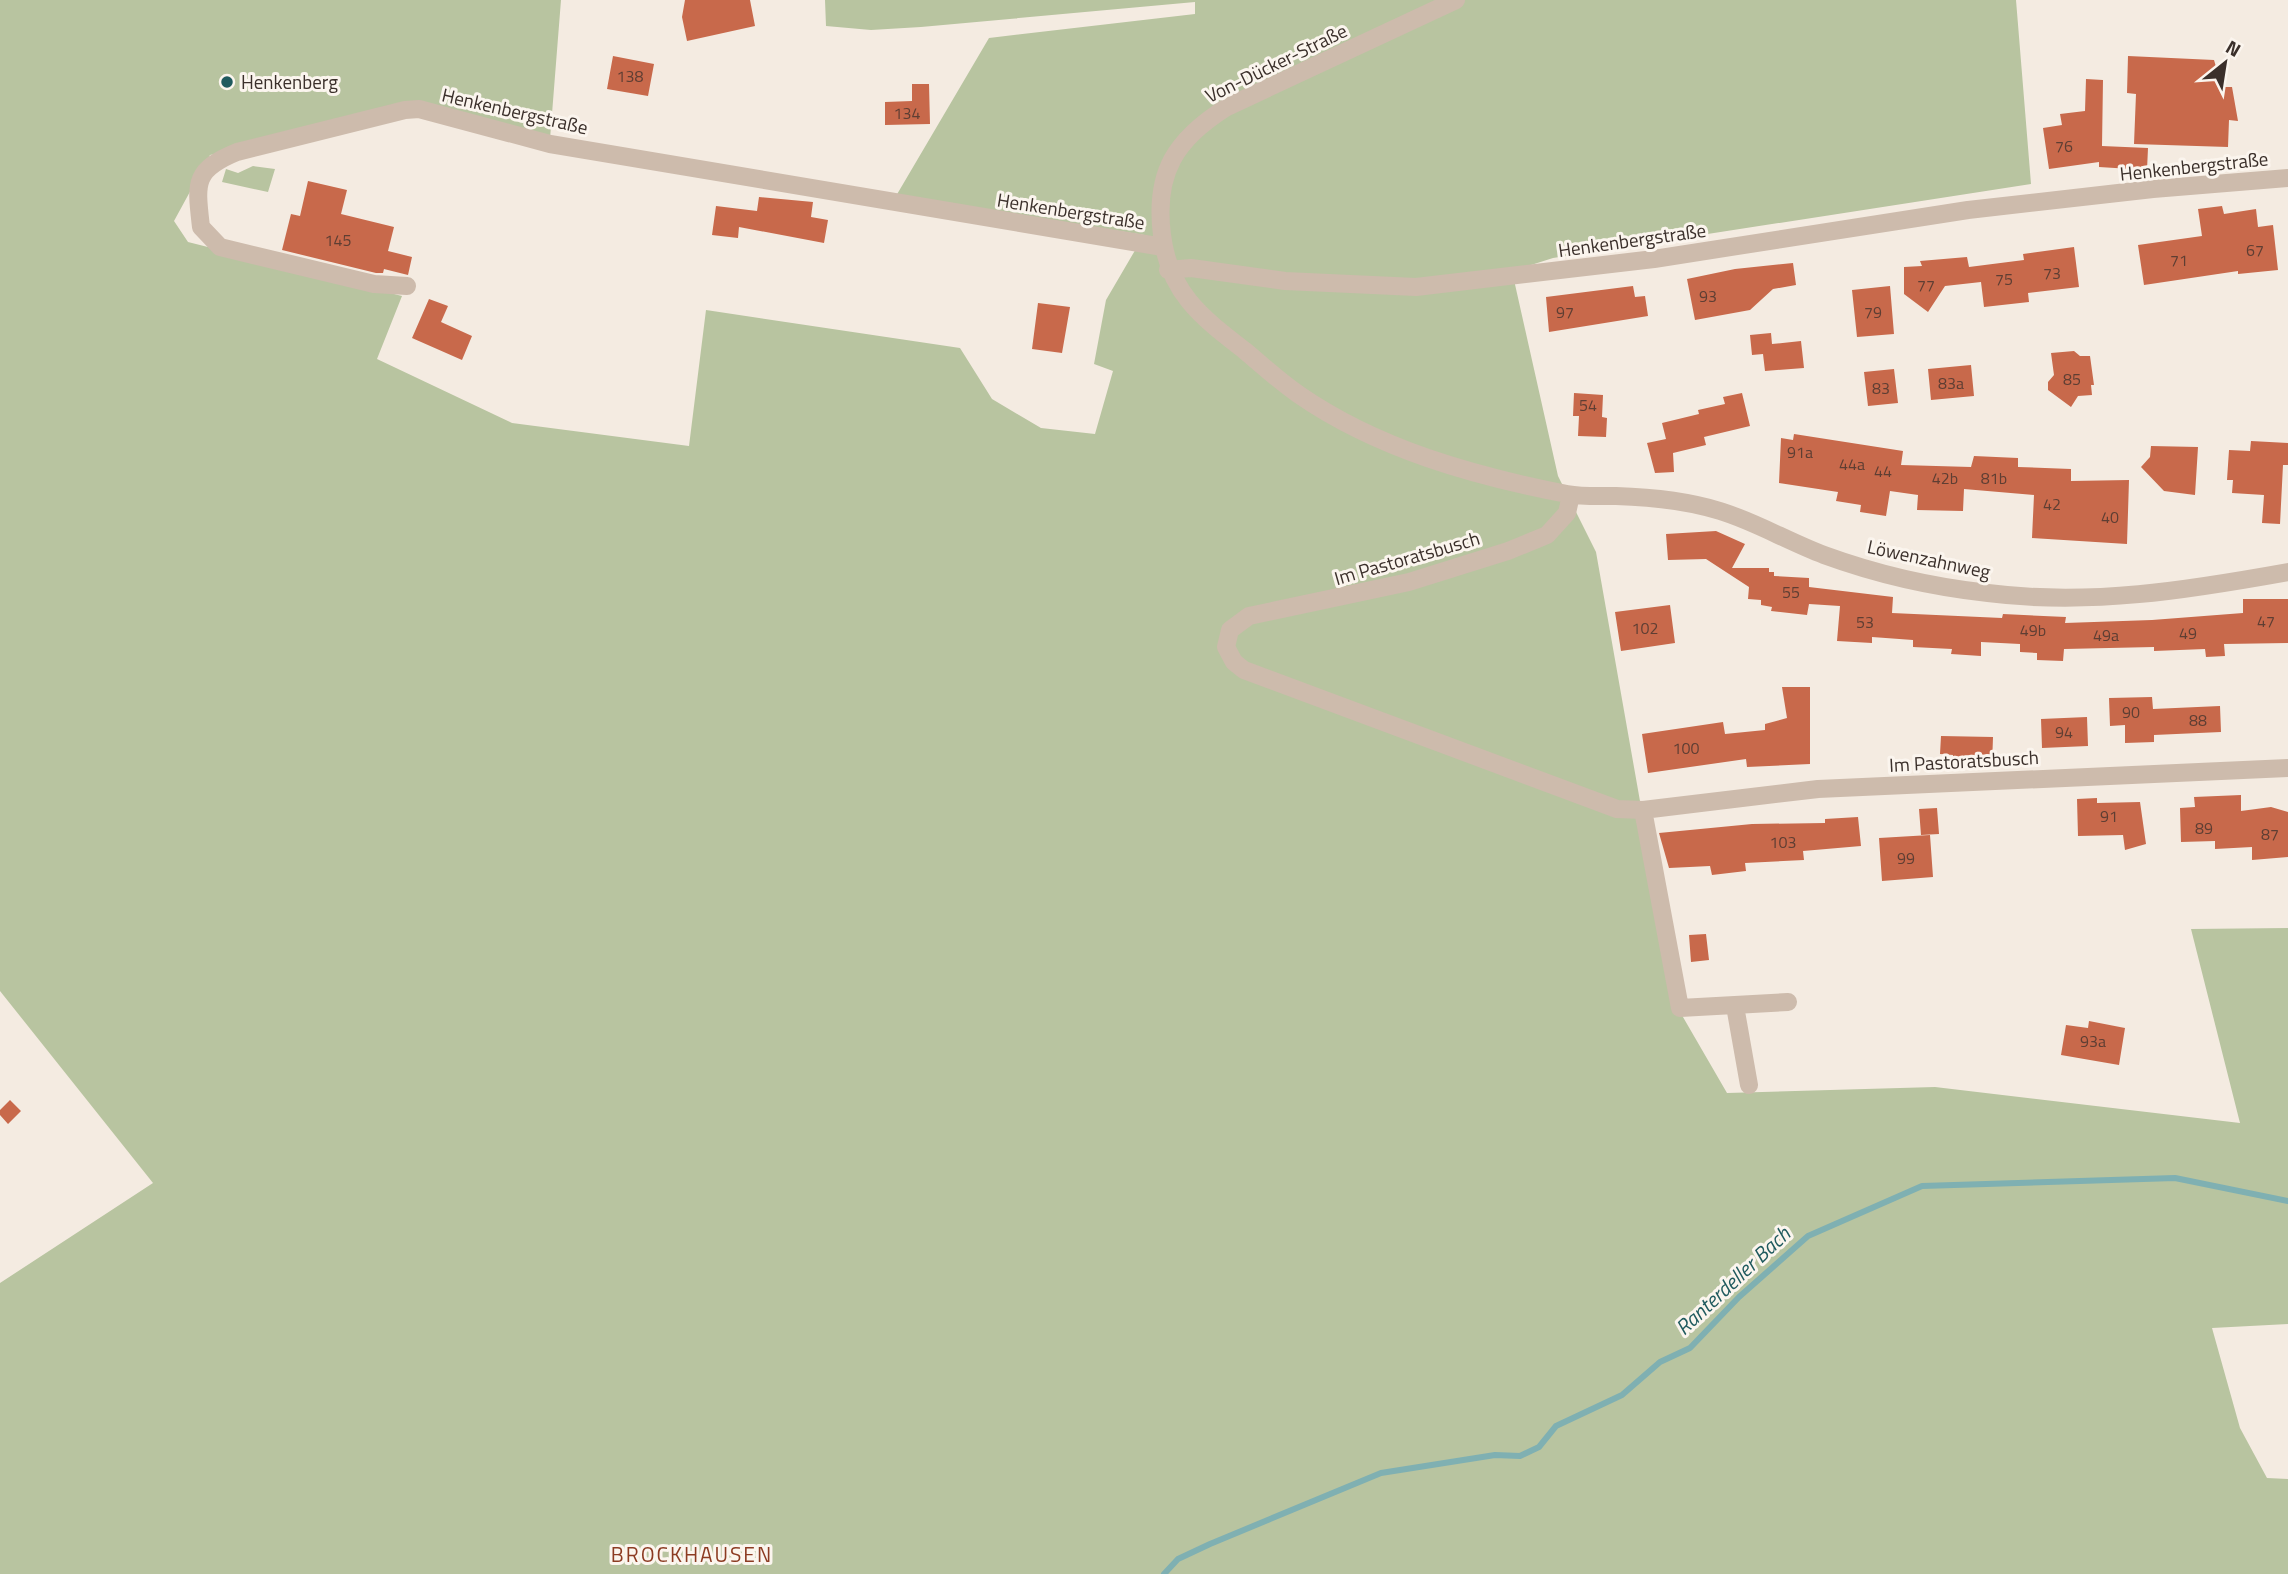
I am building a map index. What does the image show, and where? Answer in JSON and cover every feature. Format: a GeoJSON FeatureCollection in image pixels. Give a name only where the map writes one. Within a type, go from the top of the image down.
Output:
{"type":"FeatureCollection","features":[{"type":"Feature","properties":{"kind":"street","name":"Von-Dücker-Straße"},"geometry":{"type":"LineString","coordinates":[[1163,247],[1160,221],[1168,165],[1178,146],[1193,130],[1227,107],[1456,0]]}},
{"type":"Feature","properties":{"kind":"street","name":"Henkenbergstraße"},"geometry":{"type":"LineString","coordinates":[[407,286],[374,284],[220,247],[201,227],[198,184],[203,171],[215,161],[237,152],[405,110],[419,109],[550,144],[1163,247],[1168,270],[1191,268],[1298,281],[1429,286],[1654,259],[1980,209],[2288,178]]}},
{"type":"Feature","properties":{"kind":"street"},"geometry":{"type":"LineString","coordinates":[[1168,270],[1183,298],[1227,337],[1298,394],[1350,425],[1460,470],[1572,495]]}},
{"type":"Feature","properties":{"kind":"street","name":"Löwenzahnweg"},"geometry":{"type":"LineString","coordinates":[[1572,495],[1621,496],[1702,506],[1867,569],[1989,594],[2066,598],[2141,596],[2288,572]]}},
{"type":"Feature","properties":{"kind":"street","name":"Im Pastoratsbusch"},"geometry":{"type":"LineString","coordinates":[[1572,495],[1567,513],[1547,535],[1508,551],[1409,582],[1249,616],[1230,631],[1226,647],[1234,662],[1244,670],[1576,796],[1617,809],[1643,810],[1818,789],[2288,768]]}},
{"type":"Feature","properties":{"kind":"street"},"geometry":{"type":"LineString","coordinates":[[1643,810],[1679,1008],[1788,1002]]}},
{"type":"Feature","properties":{"kind":"street"},"geometry":{"type":"LineString","coordinates":[[1735,1006],[1749,1085]]}},
{"type":"Feature","properties":{"kind":"green space"},"geometry":{"type":"Polygon","coordinates":[[[0,0],[561,0],[550,139],[442,111],[359,122],[210,155],[174,221],[188,242],[402,296],[377,359],[512,423],[689,446],[706,310],[960,348],[992,399],[1041,428],[1095,434],[1113,371],[1094,364],[1106,300],[1144,235],[896,196],[989,38],[1195,14],[1195,2],[871,30],[826,26],[825,0],[2016,0],[2031,184],[1553,258],[1512,271],[1558,476],[1596,552],[1676,1005],[1727,1093],[1935,1087],[2240,1123],[2191,929],[2288,928],[2288,1324],[2212,1328],[2240,1428],[2267,1478],[2288,1479],[2288,1574],[0,1574],[0,1283],[153,1183],[0,991],[0,0]]]}},
{"type":"Feature","properties":{"kind":"green space"},"geometry":{"type":"Polygon","coordinates":[[[253,166],[275,169],[268,192],[222,182],[226,169],[238,173],[253,166]]]}},
{"type":"Feature","properties":{"kind":"building"},"geometry":{"type":"Polygon","coordinates":[[[685,0],[750,0],[755,26],[687,41],[682,17],[685,0]]]}},
{"type":"Feature","properties":{"kind":"building"},"geometry":{"type":"Polygon","coordinates":[[[613,56],[654,64],[648,96],[607,89],[613,56]]]}},
{"type":"Feature","properties":{"kind":"building"},"geometry":{"type":"Polygon","coordinates":[[[2128,56],[2214,60],[2222,87],[2232,87],[2238,121],[2229,120],[2228,147],[2134,144],[2136,94],[2127,93],[2128,56]]]}},
{"type":"Feature","properties":{"kind":"building"},"geometry":{"type":"Polygon","coordinates":[[[2086,79],[2103,80],[2102,146],[2148,148],[2147,170],[2099,167],[2099,162],[2049,169],[2043,128],[2062,125],[2060,114],[2085,111],[2086,79]]]}},
{"type":"Feature","properties":{"kind":"building"},"geometry":{"type":"Polygon","coordinates":[[[912,84],[929,84],[930,124],[885,125],[885,102],[912,101],[912,84]]]}},
{"type":"Feature","properties":{"kind":"building"},"geometry":{"type":"Polygon","coordinates":[[[308,181],[347,190],[341,214],[394,227],[388,251],[412,257],[408,275],[384,269],[383,273],[376,273],[282,250],[291,214],[300,216],[308,181]]]}},
{"type":"Feature","properties":{"kind":"building"},"geometry":{"type":"Polygon","coordinates":[[[759,197],[813,202],[811,217],[828,220],[824,243],[739,227],[738,238],[712,235],[716,206],[757,211],[759,197]]]}},
{"type":"Feature","properties":{"kind":"building"},"geometry":{"type":"Polygon","coordinates":[[[2222,206],[2224,214],[2256,209],[2258,227],[2273,225],[2278,270],[2238,274],[2238,271],[2144,285],[2138,245],[2202,236],[2198,209],[2222,206]]]}},
{"type":"Feature","properties":{"kind":"building"},"geometry":{"type":"Polygon","coordinates":[[[2074,247],[2079,287],[2028,293],[2029,302],[1984,307],[1981,282],[1945,286],[1928,312],[1904,294],[1904,267],[1922,266],[1920,261],[1967,257],[1969,267],[2024,260],[2023,254],[2074,247]]]}},
{"type":"Feature","properties":{"kind":"building"},"geometry":{"type":"Polygon","coordinates":[[[1793,263],[1796,285],[1773,289],[1750,310],[1695,320],[1687,279],[1735,269],[1793,263]]]}},
{"type":"Feature","properties":{"kind":"building"},"geometry":{"type":"Polygon","coordinates":[[[1633,286],[1635,297],[1645,296],[1648,316],[1549,332],[1546,297],[1633,286]]]}},
{"type":"Feature","properties":{"kind":"building"},"geometry":{"type":"Polygon","coordinates":[[[1890,286],[1894,334],[1857,337],[1852,290],[1890,286]]]}},
{"type":"Feature","properties":{"kind":"building"},"geometry":{"type":"Polygon","coordinates":[[[429,299],[448,306],[441,322],[472,336],[462,360],[412,338],[429,299]]]}},
{"type":"Feature","properties":{"kind":"building"},"geometry":{"type":"Polygon","coordinates":[[[1038,303],[1070,307],[1062,353],[1032,349],[1038,303]]]}},
{"type":"Feature","properties":{"kind":"building"},"geometry":{"type":"Polygon","coordinates":[[[1771,333],[1772,344],[1801,341],[1804,368],[1765,371],[1763,354],[1752,355],[1750,335],[1771,333]]]}},
{"type":"Feature","properties":{"kind":"building"},"geometry":{"type":"Polygon","coordinates":[[[2074,351],[2080,356],[2090,356],[2094,385],[2091,385],[2092,395],[2078,396],[2071,407],[2048,390],[2048,382],[2054,375],[2051,353],[2074,351]]]}},
{"type":"Feature","properties":{"kind":"building"},"geometry":{"type":"Polygon","coordinates":[[[1971,365],[1974,396],[1931,400],[1928,369],[1971,365]]]}},
{"type":"Feature","properties":{"kind":"building"},"geometry":{"type":"Polygon","coordinates":[[[1894,369],[1898,403],[1868,406],[1864,372],[1894,369]]]}},
{"type":"Feature","properties":{"kind":"building"},"geometry":{"type":"Polygon","coordinates":[[[1574,393],[1603,395],[1602,417],[1607,418],[1606,437],[1578,436],[1579,416],[1573,416],[1574,393]]]}},
{"type":"Feature","properties":{"kind":"building"},"geometry":{"type":"Polygon","coordinates":[[[1742,393],[1750,426],[1704,437],[1706,445],[1673,453],[1674,472],[1655,473],[1647,443],[1666,439],[1662,423],[1699,414],[1698,410],[1725,404],[1723,397],[1742,393]]]}},
{"type":"Feature","properties":{"kind":"building"},"geometry":{"type":"Polygon","coordinates":[[[1794,434],[1903,451],[1901,465],[1971,467],[1974,456],[2018,458],[2018,467],[2071,469],[2071,481],[2129,480],[2127,544],[2032,538],[2034,495],[1964,489],[1963,511],[1917,510],[1918,495],[1890,491],[1886,516],[1860,512],[1861,505],[1836,501],[1838,492],[1779,483],[1781,438],[1793,440],[1794,434]]]}},
{"type":"Feature","properties":{"kind":"building"},"geometry":{"type":"Polygon","coordinates":[[[2251,441],[2288,443],[2288,465],[2283,465],[2280,524],[2262,523],[2264,495],[2232,493],[2233,480],[2227,480],[2229,450],[2250,451],[2251,441]]]}},
{"type":"Feature","properties":{"kind":"building"},"geometry":{"type":"Polygon","coordinates":[[[2151,446],[2198,447],[2195,495],[2164,491],[2141,467],[2150,457],[2151,446]]]}},
{"type":"Feature","properties":{"kind":"building"},"geometry":{"type":"Polygon","coordinates":[[[1716,531],[1745,544],[1732,568],[1769,568],[1769,572],[1774,572],[1774,576],[1809,578],[1809,587],[1893,597],[1892,613],[2002,618],[2003,614],[2066,617],[2065,623],[2152,620],[2243,613],[2243,599],[2288,599],[2288,643],[2224,644],[2225,656],[2206,657],[2205,649],[2064,649],[2063,661],[2037,660],[2037,653],[2020,652],[2020,644],[1981,642],[1981,656],[1951,654],[1952,649],[1913,647],[1913,640],[1872,637],[1872,643],[1837,641],[1840,606],[1809,604],[1807,615],[1771,611],[1772,607],[1761,605],[1761,600],[1748,599],[1749,587],[1706,559],[1668,560],[1666,534],[1716,531]]]}},
{"type":"Feature","properties":{"kind":"building"},"geometry":{"type":"Polygon","coordinates":[[[1670,605],[1675,643],[1621,651],[1615,612],[1670,605]]]}},
{"type":"Feature","properties":{"kind":"building"},"geometry":{"type":"Polygon","coordinates":[[[1782,687],[1810,687],[1810,764],[1747,767],[1746,759],[1648,773],[1642,734],[1723,722],[1725,734],[1765,730],[1765,724],[1787,718],[1782,687]]]}},
{"type":"Feature","properties":{"kind":"building"},"geometry":{"type":"Polygon","coordinates":[[[2152,697],[2153,709],[2220,706],[2221,732],[2154,735],[2154,742],[2125,743],[2125,725],[2110,726],[2109,698],[2152,697]]]}},
{"type":"Feature","properties":{"kind":"building"},"geometry":{"type":"Polygon","coordinates":[[[2087,717],[2088,746],[2042,748],[2041,719],[2087,717]]]}},
{"type":"Feature","properties":{"kind":"building"},"geometry":{"type":"Polygon","coordinates":[[[1941,736],[1993,737],[1992,766],[1953,765],[1953,755],[1940,754],[1941,736]]]}},
{"type":"Feature","properties":{"kind":"building"},"geometry":{"type":"Polygon","coordinates":[[[2241,795],[2241,811],[2271,807],[2288,812],[2288,857],[2252,860],[2252,847],[2215,849],[2215,841],[2181,842],[2180,808],[2195,807],[2194,797],[2241,795]]]}},
{"type":"Feature","properties":{"kind":"building"},"geometry":{"type":"Polygon","coordinates":[[[2097,798],[2097,803],[2140,802],[2146,844],[2125,850],[2123,835],[2078,836],[2077,799],[2097,798]]]}},
{"type":"Feature","properties":{"kind":"building"},"geometry":{"type":"Polygon","coordinates":[[[1937,808],[1939,834],[1921,835],[1919,809],[1937,808]]]}},
{"type":"Feature","properties":{"kind":"building"},"geometry":{"type":"Polygon","coordinates":[[[1858,817],[1861,846],[1803,851],[1804,860],[1745,863],[1746,871],[1712,875],[1710,866],[1669,868],[1659,833],[1752,824],[1825,823],[1825,819],[1858,817]]]}},
{"type":"Feature","properties":{"kind":"building"},"geometry":{"type":"Polygon","coordinates":[[[1930,835],[1933,877],[1882,881],[1879,838],[1930,835]]]}},
{"type":"Feature","properties":{"kind":"building"},"geometry":{"type":"Polygon","coordinates":[[[1706,934],[1709,960],[1691,962],[1689,935],[1706,934]]]}},
{"type":"Feature","properties":{"kind":"building"},"geometry":{"type":"Polygon","coordinates":[[[2089,1021],[2125,1028],[2119,1065],[2061,1055],[2066,1025],[2088,1028],[2089,1021]]]}},
{"type":"Feature","properties":{"kind":"building"},"geometry":{"type":"Polygon","coordinates":[[[10,1100],[21,1111],[8,1124],[0,1115],[0,1110],[10,1100]]]}},
{"type":"Feature","properties":{"kind":"waterway","name":"Ranterdeller Bach"},"geometry":{"type":"LineString","coordinates":[[1164,1574],[1178,1559],[1210,1544],[1381,1473],[1495,1455],[1520,1456],[1539,1447],[1556,1426],[1622,1395],[1660,1362],[1690,1348],[1739,1297],[1808,1236],[1922,1186],[2175,1178],[2288,1201]]}},
{"type":"Feature","properties":{"kind":"place","name":"Henkenberg"},"geometry":{"type":"Point","coordinates":[227,82]}},
{"type":"Feature","properties":{"kind":"district","name":"BROCKHAUSEN"},"geometry":{"type":"Point","coordinates":[692,1555]}}]}
